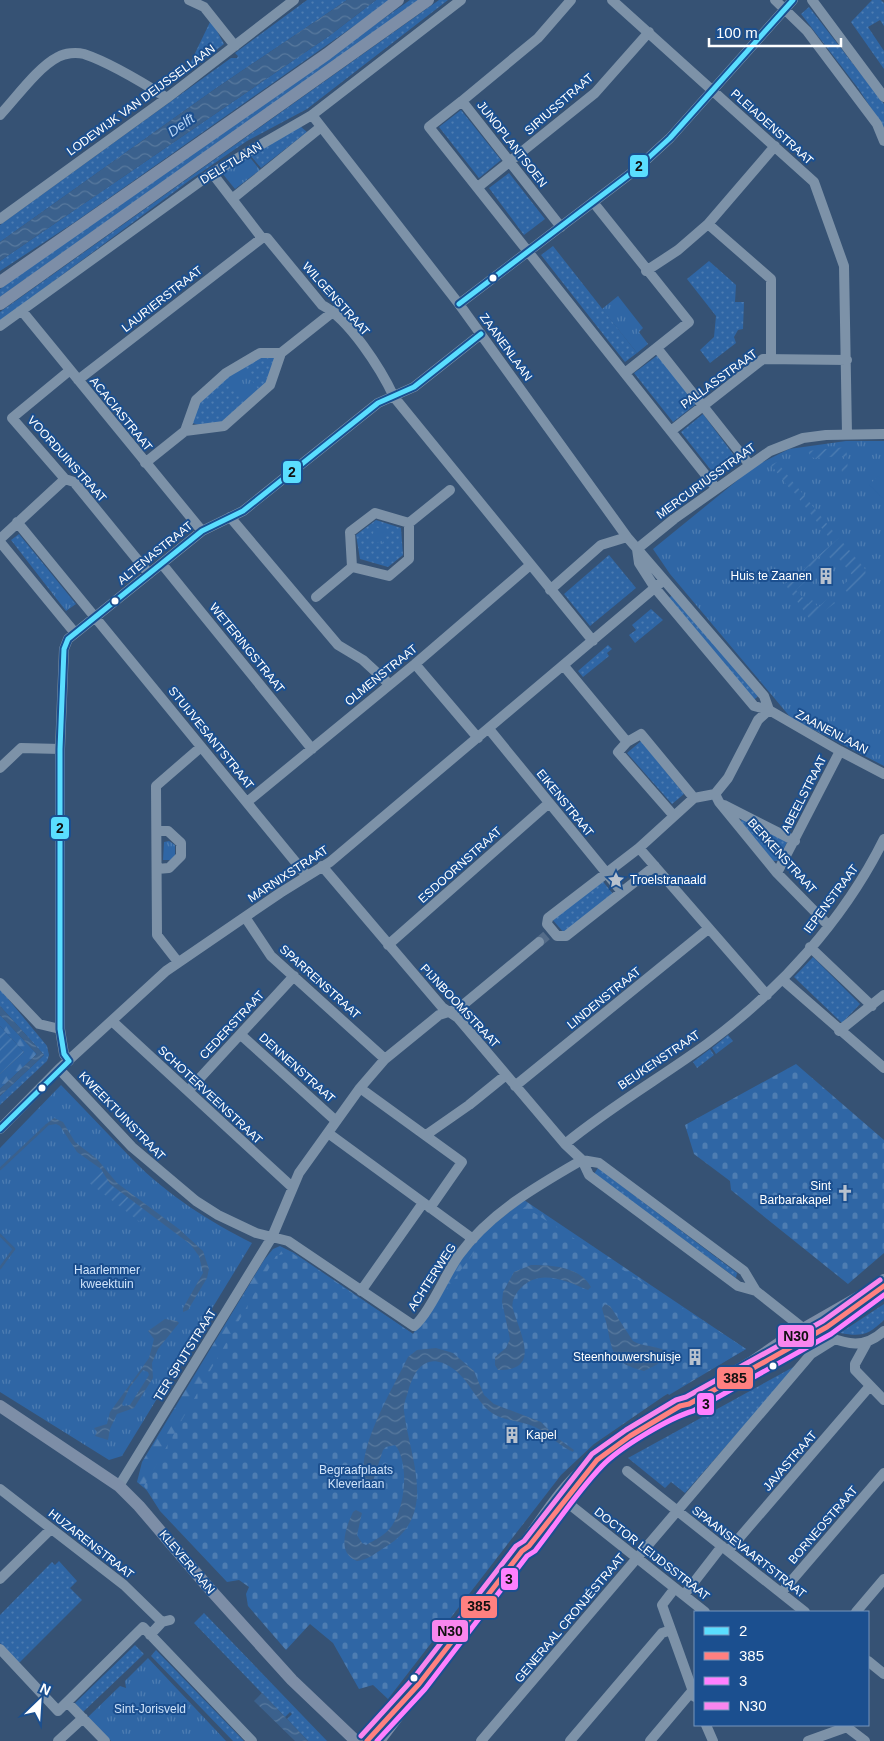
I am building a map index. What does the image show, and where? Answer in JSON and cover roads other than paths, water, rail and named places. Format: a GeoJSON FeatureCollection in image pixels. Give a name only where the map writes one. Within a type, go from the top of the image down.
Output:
{"type":"FeatureCollection","features":[{"type":"Feature","properties":{"kind":"main road"},"geometry":{"type":"LineString","coordinates":[[0,282],[327,54],[398,0]]}},
{"type":"Feature","properties":{"kind":"main road","name":"DELFTLAAN"},"geometry":{"type":"LineString","coordinates":[[0,304],[428,0]]}},
{"type":"Feature","properties":{"kind":"main road"},"geometry":{"type":"LineString","coordinates":[[808,1334],[884,1280]]}},
{"type":"Feature","properties":{"kind":"main road"},"geometry":{"type":"LineString","coordinates":[[367,1741],[420,1684],[522,1551],[525,1542],[589,1464],[630,1436],[680,1406],[686,1400],[808,1334],[884,1286]]}},
{"type":"Feature","properties":{"kind":"main road","name":"KLEVERLAAN"},"geometry":{"type":"LineString","coordinates":[[1,1408],[119,1486],[140,1506],[208,1587],[292,1680],[356,1741]]}},
{"type":"Feature","properties":{"kind":"main road"},"geometry":{"type":"LineString","coordinates":[[379,1741],[420,1684]]}},
{"type":"Feature","properties":{"kind":"street"},"geometry":{"type":"LineString","coordinates":[[189,0],[206,4],[235,46]]}},
{"type":"Feature","properties":{"kind":"street","name":"LODEWIJK VAN DEIJSSELLAAN"},"geometry":{"type":"LineString","coordinates":[[0,219],[167,98],[294,0]]}},
{"type":"Feature","properties":{"kind":"street","name":"DELFTLAAN"},"geometry":{"type":"LineString","coordinates":[[0,326],[212,173],[312,115],[462,0]]}},
{"type":"Feature","properties":{"kind":"street"},"geometry":{"type":"LineString","coordinates":[[462,100],[538,38],[571,0]]}},
{"type":"Feature","properties":{"kind":"street","name":"PLEIADENSTRAAT"},"geometry":{"type":"LineString","coordinates":[[612,0],[814,182],[844,266],[847,434]]}},
{"type":"Feature","properties":{"kind":"street"},"geometry":{"type":"LineString","coordinates":[[774,0],[807,31],[877,124],[884,141]]}},
{"type":"Feature","properties":{"kind":"street"},"geometry":{"type":"LineString","coordinates":[[459,304],[634,171],[656,151],[713,91],[793,0]]}},
{"type":"Feature","properties":{"kind":"street"},"geometry":{"type":"LineString","coordinates":[[812,0],[884,97]]}},
{"type":"Feature","properties":{"kind":"street","name":"SIRIUSSTRAAT"},"geometry":{"type":"LineString","coordinates":[[478,187],[595,93],[649,32]]}},
{"type":"Feature","properties":{"kind":"street"},"geometry":{"type":"LineString","coordinates":[[0,115],[47,64],[58,57],[70,53],[84,54],[139,81],[167,98]]}},
{"type":"Feature","properties":{"kind":"street","name":"JUNOPLANTSOEN"},"geometry":{"type":"LineString","coordinates":[[561,227],[462,100],[429,127],[716,488]]}},
{"type":"Feature","properties":{"kind":"street","name":"ZAANENLAAN"},"geometry":{"type":"LineString","coordinates":[[312,115],[459,304],[627,537],[764,696],[769,710]]}},
{"type":"Feature","properties":{"kind":"street","name":"DELFTLAAN"},"geometry":{"type":"LineString","coordinates":[[232,199],[321,127]]}},
{"type":"Feature","properties":{"kind":"street"},"geometry":{"type":"LineString","coordinates":[[646,271],[678,250],[708,224],[775,146]]}},
{"type":"Feature","properties":{"kind":"street","name":"WILGENSTRAAT"},"geometry":{"type":"LineString","coordinates":[[212,173],[262,238],[267,238],[322,305],[334,311],[382,372],[394,397],[456,485],[550,590],[592,641]]}},
{"type":"Feature","properties":{"kind":"street"},"geometry":{"type":"LineString","coordinates":[[593,202],[646,271],[689,322],[625,372]]}},
{"type":"Feature","properties":{"kind":"street"},"geometry":{"type":"LineString","coordinates":[[708,224],[771,279],[771,359]]}},
{"type":"Feature","properties":{"kind":"street","name":"LAURIERSTRAAT"},"geometry":{"type":"LineString","coordinates":[[78,380],[262,238]]}},
{"type":"Feature","properties":{"kind":"street","name":"ACACIASTRAAT"},"geometry":{"type":"LineString","coordinates":[[22,311],[144,463],[202,531]]}},
{"type":"Feature","properties":{"kind":"street"},"geometry":{"type":"LineString","coordinates":[[144,463],[185,431],[224,426],[270,385],[281,353],[334,311]]}},
{"type":"Feature","properties":{"kind":"street","name":"ALTENASTRAAT"},"geometry":{"type":"LineString","coordinates":[[60,749],[64,649],[68,639],[202,531],[243,511],[378,403],[414,387],[481,334]]}},
{"type":"Feature","properties":{"kind":"street"},"geometry":{"type":"LineString","coordinates":[[657,348],[749,464]]}},
{"type":"Feature","properties":{"kind":"street"},"geometry":{"type":"LineString","coordinates":[[185,431],[196,400],[226,373],[260,353],[281,353]]}},
{"type":"Feature","properties":{"kind":"street","name":"PALLASSTRAAT"},"geometry":{"type":"LineString","coordinates":[[671,431],[763,359],[847,360]]}},
{"type":"Feature","properties":{"kind":"street","name":"VOORDUINSTRAAT"},"geometry":{"type":"LineString","coordinates":[[69,371],[12,418],[65,479],[74,482],[149,574]]}},
{"type":"Feature","properties":{"kind":"street","name":"MERCURIUSSTRAAT"},"geometry":{"type":"LineString","coordinates":[[637,549],[716,488],[770,450],[803,438],[847,434],[884,434]]}},
{"type":"Feature","properties":{"kind":"street"},"geometry":{"type":"LineString","coordinates":[[65,479],[0,540],[75,633]]}},
{"type":"Feature","properties":{"kind":"street"},"geometry":{"type":"LineString","coordinates":[[409,523],[456,485]]}},
{"type":"Feature","properties":{"kind":"street"},"geometry":{"type":"LineString","coordinates":[[352,567],[350,532],[375,513],[409,523]]}},
{"type":"Feature","properties":{"kind":"street"},"geometry":{"type":"LineString","coordinates":[[226,519],[310,602],[338,645],[363,660],[388,683]]}},
{"type":"Feature","properties":{"kind":"street","name":"STUIJVESANTSTRAAT"},"geometry":{"type":"LineString","coordinates":[[17,522],[306,876]]}},
{"type":"Feature","properties":{"kind":"street"},"geometry":{"type":"LineString","coordinates":[[352,567],[389,576],[409,559],[409,523]]}},
{"type":"Feature","properties":{"kind":"street"},"geometry":{"type":"LineString","coordinates":[[550,590],[601,545],[627,537]]}},
{"type":"Feature","properties":{"kind":"street","name":"ZAANENLAAN"},"geometry":{"type":"LineString","coordinates":[[637,549],[638,563],[654,588],[754,706],[769,710],[840,752],[884,774]]}},
{"type":"Feature","properties":{"kind":"street","name":"WETERINGSTRAAT"},"geometry":{"type":"LineString","coordinates":[[162,564],[312,748]]}},
{"type":"Feature","properties":{"kind":"street","name":"OLMENSTRAAT"},"geometry":{"type":"LineString","coordinates":[[247,802],[388,683],[415,664],[529,566]]}},
{"type":"Feature","properties":{"kind":"street"},"geometry":{"type":"LineString","coordinates":[[310,602],[352,567]]}},
{"type":"Feature","properties":{"kind":"street","name":"MARNIXSTRAAT"},"geometry":{"type":"LineString","coordinates":[[0,1129],[59,1069],[178,962],[330,862],[664,580]]}},
{"type":"Feature","properties":{"kind":"street"},"geometry":{"type":"LineString","coordinates":[[415,664],[478,738]]}},
{"type":"Feature","properties":{"kind":"street"},"geometry":{"type":"LineString","coordinates":[[564,666],[626,742]]}},
{"type":"Feature","properties":{"kind":"street"},"geometry":{"type":"LineString","coordinates":[[655,866],[566,936],[546,936],[548,918],[639,848],[694,798],[717,798],[758,720],[769,710]]}},
{"type":"Feature","properties":{"kind":"street","name":"EIKENSTRAAT"},"geometry":{"type":"LineString","coordinates":[[488,729],[622,892]]}},
{"type":"Feature","properties":{"kind":"street"},"geometry":{"type":"LineString","coordinates":[[674,816],[618,752],[626,742],[641,734],[694,798]]}},
{"type":"Feature","properties":{"kind":"street"},"geometry":{"type":"LineString","coordinates":[[178,962],[157,935],[156,786],[201,747]]}},
{"type":"Feature","properties":{"kind":"street"},"geometry":{"type":"LineString","coordinates":[[0,768],[21,748],[60,749],[60,1029],[64,1054],[69,1060]]}},
{"type":"Feature","properties":{"kind":"street","name":"ABEELSTRAAT"},"geometry":{"type":"LineString","coordinates":[[777,873],[840,752]]}},
{"type":"Feature","properties":{"kind":"street","name":"BERKENSTRAAT"},"geometry":{"type":"LineString","coordinates":[[717,798],[795,841]]}},
{"type":"Feature","properties":{"kind":"street","name":"BERKENSTRAAT"},"geometry":{"type":"LineString","coordinates":[[717,798],[777,873],[828,925]]}},
{"type":"Feature","properties":{"kind":"street","name":"ESDOORNSTRAAT"},"geometry":{"type":"LineString","coordinates":[[388,945],[549,803]]}},
{"type":"Feature","properties":{"kind":"street"},"geometry":{"type":"LineString","coordinates":[[157,831],[168,831],[181,843],[181,856],[169,868],[157,869]]}},
{"type":"Feature","properties":{"kind":"street","name":"IEPENSTRAAT"},"geometry":{"type":"LineString","coordinates":[[783,980],[868,872],[884,839]]}},
{"type":"Feature","properties":{"kind":"street"},"geometry":{"type":"LineString","coordinates":[[639,848],[767,995]]}},
{"type":"Feature","properties":{"kind":"street","name":"PIJNBOOMSTRAAT"},"geometry":{"type":"LineString","coordinates":[[322,866],[442,1008],[458,1018],[565,1144],[582,1160],[589,1175],[738,1286],[756,1291]]}},
{"type":"Feature","properties":{"kind":"street","name":"SPARRENSTRAAT"},"geometry":{"type":"LineString","coordinates":[[245,917],[271,956],[385,1059]]}},
{"type":"Feature","properties":{"kind":"street","name":"LINDENSTRAAT"},"geometry":{"type":"LineString","coordinates":[[515,1086],[708,929]]}},
{"type":"Feature","properties":{"kind":"street","name":"TER SPIJTSTRAAT"},"geometry":{"type":"LineString","coordinates":[[119,1486],[272,1237],[299,1173],[360,1088],[385,1059],[439,1015],[458,1009],[546,936]]}},
{"type":"Feature","properties":{"kind":"street"},"geometry":{"type":"LineString","coordinates":[[810,947],[872,1006]]}},
{"type":"Feature","properties":{"kind":"street","name":"CEDERSTRAAT"},"geometry":{"type":"LineString","coordinates":[[188,1091],[294,976]]}},
{"type":"Feature","properties":{"kind":"street"},"geometry":{"type":"LineString","coordinates":[[783,980],[839,1031],[884,1068]]}},
{"type":"Feature","properties":{"kind":"street","name":"BEUKENSTRAAT"},"geometry":{"type":"LineString","coordinates":[[565,1144],[596,1118],[707,1044],[783,980]]}},
{"type":"Feature","properties":{"kind":"street"},"geometry":{"type":"LineString","coordinates":[[0,983],[39,1024],[60,1029]]}},
{"type":"Feature","properties":{"kind":"street"},"geometry":{"type":"LineString","coordinates":[[839,1031],[884,995]]}},
{"type":"Feature","properties":{"kind":"street","name":"SCHOTERVEENSTRAAT"},"geometry":{"type":"LineString","coordinates":[[112,1021],[292,1187]]}},
{"type":"Feature","properties":{"kind":"street","name":"DENNENSTRAAT"},"geometry":{"type":"LineString","coordinates":[[241,1035],[336,1120]]}},
{"type":"Feature","properties":{"kind":"street","name":"KWEEKTUINSTRAAT"},"geometry":{"type":"LineString","coordinates":[[59,1069],[132,1147],[176,1186],[237,1225],[272,1237]]}},
{"type":"Feature","properties":{"kind":"street"},"geometry":{"type":"LineString","coordinates":[[426,1135],[469,1105],[506,1075]]}},
{"type":"Feature","properties":{"kind":"street"},"geometry":{"type":"LineString","coordinates":[[360,1088],[462,1162],[426,1205],[361,1291]]}},
{"type":"Feature","properties":{"kind":"street"},"geometry":{"type":"LineString","coordinates":[[328,1133],[473,1238]]}},
{"type":"Feature","properties":{"kind":"street","name":"PIJNBOOMSTRAAT"},"geometry":{"type":"LineString","coordinates":[[582,1160],[599,1163],[744,1271],[756,1291],[808,1334]]}},
{"type":"Feature","properties":{"kind":"street","name":"ACHTERWEG"},"geometry":{"type":"LineString","coordinates":[[272,1237],[288,1241],[411,1325],[415,1325],[459,1255],[473,1238],[516,1199],[582,1160]]}},
{"type":"Feature","properties":{"kind":"street"},"geometry":{"type":"LineString","coordinates":[[808,1334],[866,1344],[872,1342],[884,1331]]}},
{"type":"Feature","properties":{"kind":"street","name":"GENERAAL CRONJÉSTRAAT"},"geometry":{"type":"LineString","coordinates":[[481,1741],[811,1354],[835,1339]]}},
{"type":"Feature","properties":{"kind":"street"},"geometry":{"type":"LineString","coordinates":[[866,1344],[854,1368],[884,1400]]}},
{"type":"Feature","properties":{"kind":"street","name":"JAVASTRAAT"},"geometry":{"type":"LineString","coordinates":[[684,1595],[870,1386]]}},
{"type":"Feature","properties":{"kind":"street","name":"SPAANSEVAARTSTRAAT"},"geometry":{"type":"LineString","coordinates":[[627,1471],[804,1611]]}},
{"type":"Feature","properties":{"kind":"street","name":"BORNEOSTRAAT"},"geometry":{"type":"LineString","coordinates":[[780,1593],[884,1473]]}},
{"type":"Feature","properties":{"kind":"street","name":"HUZARENSTRAAT"},"geometry":{"type":"LineString","coordinates":[[0,1488],[123,1584],[166,1621],[150,1635]]}},
{"type":"Feature","properties":{"kind":"street","name":"DOCTOR LEIJDSSTRAAT"},"geometry":{"type":"LineString","coordinates":[[562,1498],[704,1611]]}},
{"type":"Feature","properties":{"kind":"street"},"geometry":{"type":"LineString","coordinates":[[0,1579],[51,1529]]}},
{"type":"Feature","properties":{"kind":"street"},"geometry":{"type":"LineString","coordinates":[[857,1611],[884,1579]]}},
{"type":"Feature","properties":{"kind":"street"},"geometry":{"type":"LineString","coordinates":[[650,1741],[694,1694],[662,1605],[675,1588]]}},
{"type":"Feature","properties":{"kind":"street"},"geometry":{"type":"LineString","coordinates":[[0,1649],[58,1711],[143,1627],[252,1741]]}},
{"type":"Feature","properties":{"kind":"street"},"geometry":{"type":"LineString","coordinates":[[570,1741],[662,1633],[671,1630]]}},
{"type":"Feature","properties":{"kind":"street"},"geometry":{"type":"LineString","coordinates":[[869,1663],[884,1674]]}},
{"type":"Feature","properties":{"kind":"street"},"geometry":{"type":"LineString","coordinates":[[67,1702],[105,1741]]}},
{"type":"Feature","properties":{"kind":"street"},"geometry":{"type":"LineString","coordinates":[[58,1741],[83,1718]]}},
{"type":"Feature","properties":{"kind":"street"},"geometry":{"type":"LineString","coordinates":[[706,1726],[712,1741]]}},
{"type":"Feature","properties":{"kind":"street"},"geometry":{"type":"LineString","coordinates":[[808,1741],[845,1726],[865,1741]]}},
{"type":"Feature","properties":{"kind":"water","name":"Delft"},"geometry":{"type":"Polygon","coordinates":[[[347,0],[376,0],[329,36],[0,261],[0,242],[215,89],[347,0]]]}},
{"type":"Feature","properties":{"kind":"water"},"geometry":{"type":"Polygon","coordinates":[[[0,1006],[44,1055],[0,1096],[0,1089],[37,1054],[0,1015],[0,1006]]]}},
{"type":"Feature","properties":{"kind":"water"},"geometry":{"type":"Polygon","coordinates":[[[54,1118],[63,1122],[75,1142],[97,1159],[117,1183],[179,1229],[203,1251],[209,1269],[207,1278],[188,1310],[183,1312],[183,1308],[203,1273],[199,1256],[190,1244],[110,1184],[101,1169],[77,1152],[60,1126],[56,1124],[45,1126],[54,1118]]]}},
{"type":"Feature","properties":{"kind":"water"},"geometry":{"type":"Polygon","coordinates":[[[531,1265],[565,1268],[580,1275],[591,1287],[588,1290],[561,1280],[542,1278],[534,1279],[518,1291],[512,1304],[523,1339],[524,1357],[520,1364],[512,1369],[498,1370],[495,1365],[495,1357],[506,1348],[510,1339],[502,1302],[503,1292],[514,1272],[531,1265]]]}},
{"type":"Feature","properties":{"kind":"water"},"geometry":{"type":"Polygon","coordinates":[[[605,1304],[610,1306],[633,1341],[665,1351],[658,1364],[644,1371],[620,1361],[613,1351],[602,1310],[605,1304]]]}},
{"type":"Feature","properties":{"kind":"water"},"geometry":{"type":"Polygon","coordinates":[[[165,1319],[179,1323],[158,1349],[152,1363],[153,1378],[134,1408],[117,1414],[110,1429],[108,1440],[95,1436],[97,1432],[94,1428],[107,1424],[110,1412],[149,1358],[154,1339],[148,1331],[165,1319]],[[143,1370],[130,1387],[122,1404],[123,1406],[130,1405],[149,1375],[148,1372],[143,1370]]]}},
{"type":"Feature","properties":{"kind":"water"},"geometry":{"type":"Polygon","coordinates":[[[436,1348],[453,1353],[474,1371],[484,1395],[494,1404],[541,1422],[556,1437],[574,1450],[573,1452],[535,1427],[496,1416],[486,1408],[464,1379],[452,1368],[435,1361],[423,1365],[414,1376],[404,1406],[417,1483],[417,1501],[412,1517],[403,1533],[387,1546],[369,1557],[357,1561],[347,1552],[344,1539],[353,1512],[356,1510],[362,1513],[357,1535],[362,1543],[366,1545],[383,1535],[391,1527],[400,1509],[404,1486],[403,1463],[395,1445],[386,1447],[383,1450],[373,1481],[366,1483],[364,1481],[363,1467],[371,1435],[408,1357],[417,1350],[436,1348]]]}},
{"type":"Feature","properties":{"kind":"water"},"geometry":{"type":"Polygon","coordinates":[[[262,1693],[308,1741],[295,1741],[254,1701],[262,1693]]]}},
{"type":"Feature","properties":{"kind":"waterway"},"geometry":{"type":"LineString","coordinates":[[0,1169],[47,1125]]}},
{"type":"Feature","properties":{"kind":"waterway"},"geometry":{"type":"LineString","coordinates":[[0,1235],[14,1249],[0,1268]]}},
{"type":"Feature","properties":{"kind":"tunnel"},"geometry":{"type":"LineString","coordinates":[[539,942],[547,935]]}},
{"type":"Feature","properties":{"kind":"place","name":"Huis te Zaanen"},"geometry":{"type":"Point","coordinates":[826,576]}},
{"type":"Feature","properties":{"kind":"place","name":"Troelstranaald"},"geometry":{"type":"Point","coordinates":[616,880]}},
{"type":"Feature","properties":{"kind":"place","name":"Sint Barbarakapel"},"geometry":{"type":"Point","coordinates":[845,1193]}},
{"type":"Feature","properties":{"kind":"place","name":"Steenhouwershuisje"},"geometry":{"type":"Point","coordinates":[695,1357]}},
{"type":"Feature","properties":{"kind":"place","name":"Kapel"},"geometry":{"type":"Point","coordinates":[512,1435]}},
{"type":"Feature","properties":{"kind":"park label","name":"Haarlemmer kweektuin"},"geometry":{"type":"Point","coordinates":[107,1277]}},
{"type":"Feature","properties":{"kind":"park label","name":"Begraafplaats Kleverlaan"},"geometry":{"type":"Point","coordinates":[356,1477]}},
{"type":"Feature","properties":{"kind":"park label","name":"Sint-Jorisveld"},"geometry":{"type":"Point","coordinates":[150,1709]}}]}
